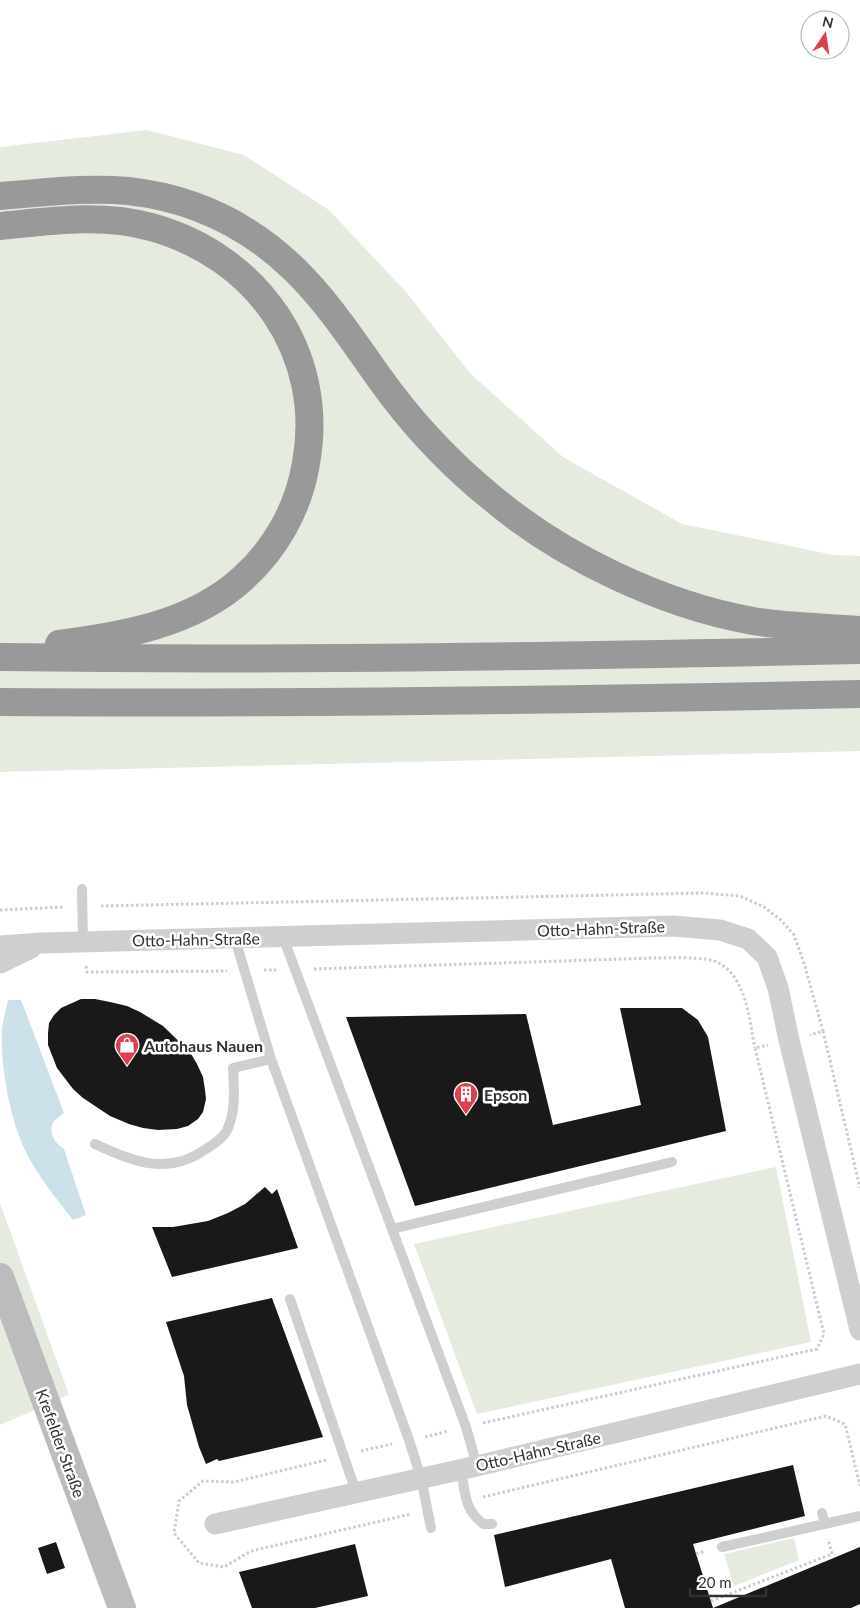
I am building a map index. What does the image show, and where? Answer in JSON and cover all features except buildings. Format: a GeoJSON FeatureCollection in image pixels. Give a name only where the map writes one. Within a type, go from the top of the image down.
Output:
{"type":"FeatureCollection","features":[{"type":"Feature","properties":{"kind":"highway"},"geometry":{"type":"LineString","coordinates":[[0,196],[75,190],[127,191],[189,204],[223,218],[268,246],[297,272],[323,301],[393,396],[428,438],[490,498],[540,534],[600,568],[687,604],[718,613],[768,623],[860,630]]}},
{"type":"Feature","properties":{"kind":"highway"},"geometry":{"type":"LineString","coordinates":[[0,226],[68,220],[112,221],[149,226],[184,238],[202,247],[237,271],[253,286],[269,304],[281,322],[292,342],[302,371],[308,393],[310,414],[310,439],[305,469],[293,508],[266,553],[250,572],[232,587],[194,610],[159,624],[101,638],[55,645],[0,650]]}},
{"type":"Feature","properties":{"kind":"highway"},"geometry":{"type":"LineString","coordinates":[[0,657],[359,658],[860,650]]}},
{"type":"Feature","properties":{"kind":"highway"},"geometry":{"type":"LineString","coordinates":[[0,702],[516,701],[860,694]]}},
{"type":"Feature","properties":{"kind":"main road","name":"Krefelder Straße"},"geometry":{"type":"LineString","coordinates":[[0,1277],[122,1608]]}},
{"type":"Feature","properties":{"kind":"street","name":"Otto-Hahn-Straße"},"geometry":{"type":"LineString","coordinates":[[0,946],[42,943],[674,926],[720,930],[748,939],[767,958],[778,988],[860,1330]]}},
{"type":"Feature","properties":{"kind":"street","name":"Otto-Hahn-Straße"},"geometry":{"type":"LineString","coordinates":[[0,963],[42,943]]}},
{"type":"Feature","properties":{"kind":"street","name":"Otto-Hahn-Straße"},"geometry":{"type":"LineString","coordinates":[[216,1524],[469,1468],[860,1374]]}},
{"type":"Feature","properties":{"kind":"lane"},"geometry":{"type":"LineString","coordinates":[[82,889],[83,942]]}},
{"type":"Feature","properties":{"kind":"lane"},"geometry":{"type":"LineString","coordinates":[[283,937],[466,1427],[469,1468],[467,1501],[470,1512],[484,1524],[492,1524]]}},
{"type":"Feature","properties":{"kind":"lane"},"geometry":{"type":"LineString","coordinates":[[235,938],[271,1059],[421,1478],[431,1528]]}},
{"type":"Feature","properties":{"kind":"lane"},"geometry":{"type":"LineString","coordinates":[[95,1144],[121,1156],[142,1162],[166,1164],[184,1161],[208,1148],[228,1130],[235,1097],[233,1068],[271,1059]]}},
{"type":"Feature","properties":{"kind":"lane"},"geometry":{"type":"LineString","coordinates":[[392,1229],[672,1162]]}},
{"type":"Feature","properties":{"kind":"lane"},"geometry":{"type":"LineString","coordinates":[[290,1299],[356,1492]]}},
{"type":"Feature","properties":{"kind":"lane"},"geometry":{"type":"LineString","coordinates":[[822,1513],[825,1524]]}},
{"type":"Feature","properties":{"kind":"lane"},"geometry":{"type":"LineString","coordinates":[[722,1547],[860,1516]]}},
{"type":"Feature","properties":{"kind":"path"},"geometry":{"type":"LineString","coordinates":[[0,910],[83,906],[704,893],[740,896],[764,907],[782,920],[794,935],[823,1031],[860,1188]]}},
{"type":"Feature","properties":{"kind":"path"},"geometry":{"type":"LineString","coordinates":[[83,942],[87,972],[296,970],[654,958],[699,959],[718,962],[731,973],[741,986],[824,1334],[817,1350],[408,1440],[234,1482],[203,1481],[179,1501],[174,1533],[199,1563],[224,1567],[251,1552],[427,1511]]}},
{"type":"Feature","properties":{"kind":"path"},"geometry":{"type":"LineString","coordinates":[[755,1048],[823,1031]]}},
{"type":"Feature","properties":{"kind":"path"},"geometry":{"type":"LineString","coordinates":[[467,1501],[826,1416],[845,1424],[860,1486]]}},
{"type":"Feature","properties":{"kind":"path"},"geometry":{"type":"LineString","coordinates":[[711,1601],[832,1554],[825,1524]]}},
{"type":"Feature","properties":{"kind":"shaded area"},"geometry":{"type":"Polygon","coordinates":[[[147,130],[244,155],[329,210],[407,293],[470,373],[563,457],[682,524],[834,555],[860,556],[860,751],[0,772],[0,147],[147,130]]]}},
{"type":"Feature","properties":{"kind":"shaded area"},"geometry":{"type":"Polygon","coordinates":[[[776,1167],[811,1342],[477,1414],[414,1244],[776,1167]]]}},
{"type":"Feature","properties":{"kind":"shaded area"},"geometry":{"type":"Polygon","coordinates":[[[0,1203],[69,1395],[0,1425],[0,1203]]]}},
{"type":"Feature","properties":{"kind":"shaded area"},"geometry":{"type":"Polygon","coordinates":[[[794,1538],[799,1560],[734,1586],[724,1554],[794,1538]]]}},
{"type":"Feature","properties":{"kind":"water"},"geometry":{"type":"Polygon","coordinates":[[[8,1000],[21,1000],[64,1113],[54,1121],[51,1129],[53,1137],[64,1149],[86,1215],[73,1220],[35,1168],[19,1137],[14,1122],[2,1057],[2,1027],[8,1000]]]}},
{"type":"Feature","properties":{"kind":"place","name":"Autohaus Nauen"},"geometry":{"type":"Point","coordinates":[127,1066]}},
{"type":"Feature","properties":{"kind":"place","name":"Epson"},"geometry":{"type":"Point","coordinates":[466,1115]}}]}
